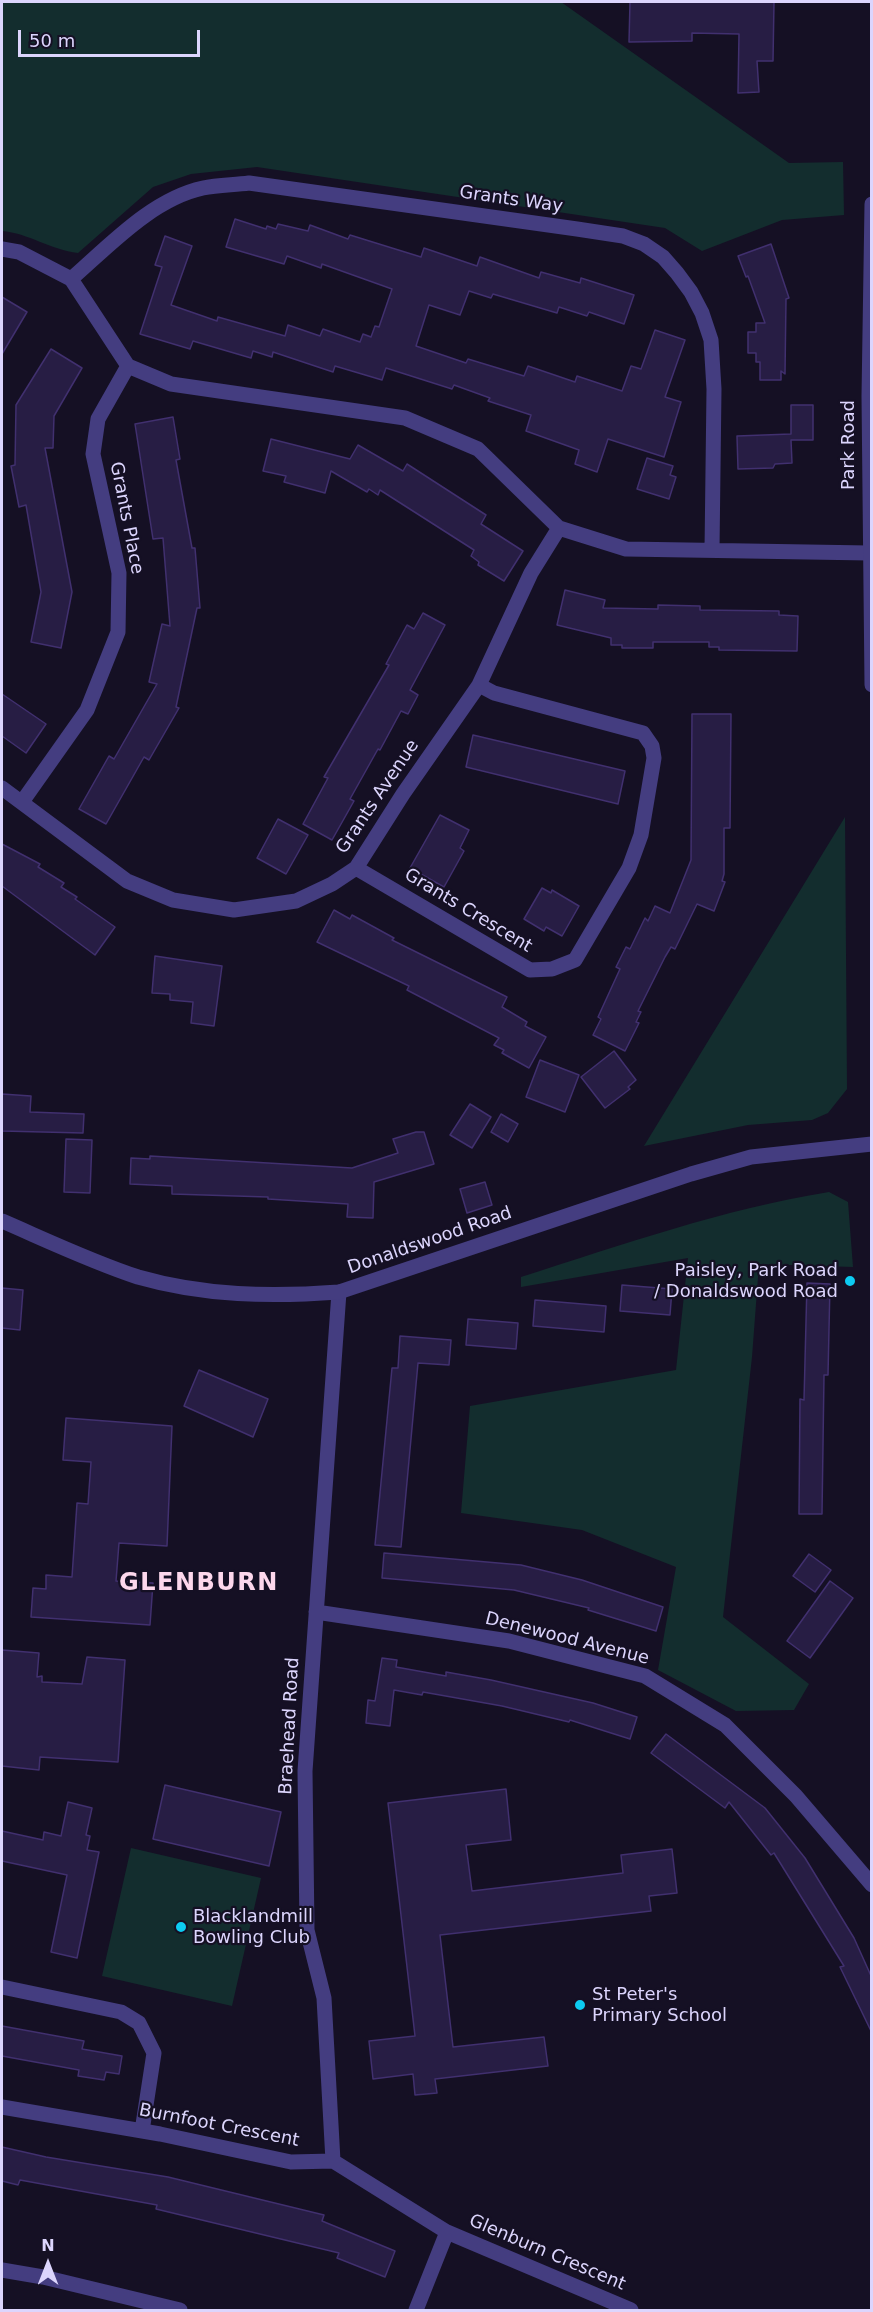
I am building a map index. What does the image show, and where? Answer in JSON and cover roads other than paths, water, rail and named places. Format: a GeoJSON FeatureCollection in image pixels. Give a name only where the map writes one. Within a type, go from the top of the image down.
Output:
{"type":"FeatureCollection","features":[{"type":"Feature","properties":{"kind":"street","name":"Grants Way"},"geometry":{"type":"LineString","coordinates":[[70,279],[167,202],[202,188],[249,183],[577,229],[623,236],[644,243],[663,257],[692,292],[711,340],[714,389],[712,550]]}},
{"type":"Feature","properties":{"kind":"street","name":"Park Road"},"geometry":{"type":"LineString","coordinates":[[872,204],[869,553],[872,685]]}},
{"type":"Feature","properties":{"kind":"street"},"geometry":{"type":"LineString","coordinates":[[2,249],[19,252],[70,279],[128,366],[171,384],[405,418],[478,449],[559,528],[626,549],[869,553]]}},
{"type":"Feature","properties":{"kind":"street","name":"Grants Place"},"geometry":{"type":"LineString","coordinates":[[22,802],[87,710],[118,632],[120,573],[93,454],[98,419],[128,366]]}},
{"type":"Feature","properties":{"kind":"street","name":"Grants Avenue"},"geometry":{"type":"LineString","coordinates":[[2,788],[127,881],[173,900],[234,910],[296,901],[332,884],[356,868],[403,794],[479,685],[531,573],[559,528]]}},
{"type":"Feature","properties":{"kind":"street","name":"Grants Crescent"},"geometry":{"type":"LineString","coordinates":[[356,868],[530,970],[552,969],[575,960],[629,868],[641,835],[654,758],[652,746],[643,733],[494,693],[479,685]]}},
{"type":"Feature","properties":{"kind":"street","name":"Donaldswood Road"},"geometry":{"type":"LineString","coordinates":[[2,1221],[138,1277],[218,1293],[279,1296],[339,1292],[691,1173],[751,1157],[872,1144]]}},
{"type":"Feature","properties":{"kind":"street","name":"Braehead Road"},"geometry":{"type":"LineString","coordinates":[[333,2161],[324,1998],[307,1930],[305,1771],[339,1292]]}},
{"type":"Feature","properties":{"kind":"street","name":"Denewood Avenue"},"geometry":{"type":"LineString","coordinates":[[316,1612],[509,1641],[645,1676],[725,1725],[796,1796],[872,1885]]}},
{"type":"Feature","properties":{"kind":"street"},"geometry":{"type":"LineString","coordinates":[[2,1987],[121,2012],[139,2024],[154,2053],[142,2131]]}},
{"type":"Feature","properties":{"kind":"street","name":"Burnfoot Crescent"},"geometry":{"type":"LineString","coordinates":[[2,2107],[142,2131],[291,2162],[333,2161]]}},
{"type":"Feature","properties":{"kind":"street"},"geometry":{"type":"LineString","coordinates":[[333,2161],[447,2232],[416,2310]]}},
{"type":"Feature","properties":{"kind":"street","name":"Glenburn Crescent"},"geometry":{"type":"LineString","coordinates":[[447,2232],[631,2310]]}},
{"type":"Feature","properties":{"kind":"street"},"geometry":{"type":"LineString","coordinates":[[2,2271],[43,2277],[180,2310]]}},
{"type":"Feature","properties":{"kind":"place","name":"Paisley, Park Road / Donaldswood Road"},"geometry":{"type":"Point","coordinates":[850,1281]}},
{"type":"Feature","properties":{"kind":"place","name":"Blacklandmill Bowling Club"},"geometry":{"type":"Point","coordinates":[181,1927]}},
{"type":"Feature","properties":{"kind":"place","name":"St Peter's Primary School"},"geometry":{"type":"Point","coordinates":[580,2005]}},
{"type":"Feature","properties":{"kind":"district","name":"GLENBURN"},"geometry":{"type":"Point","coordinates":[199,1584]}}]}
